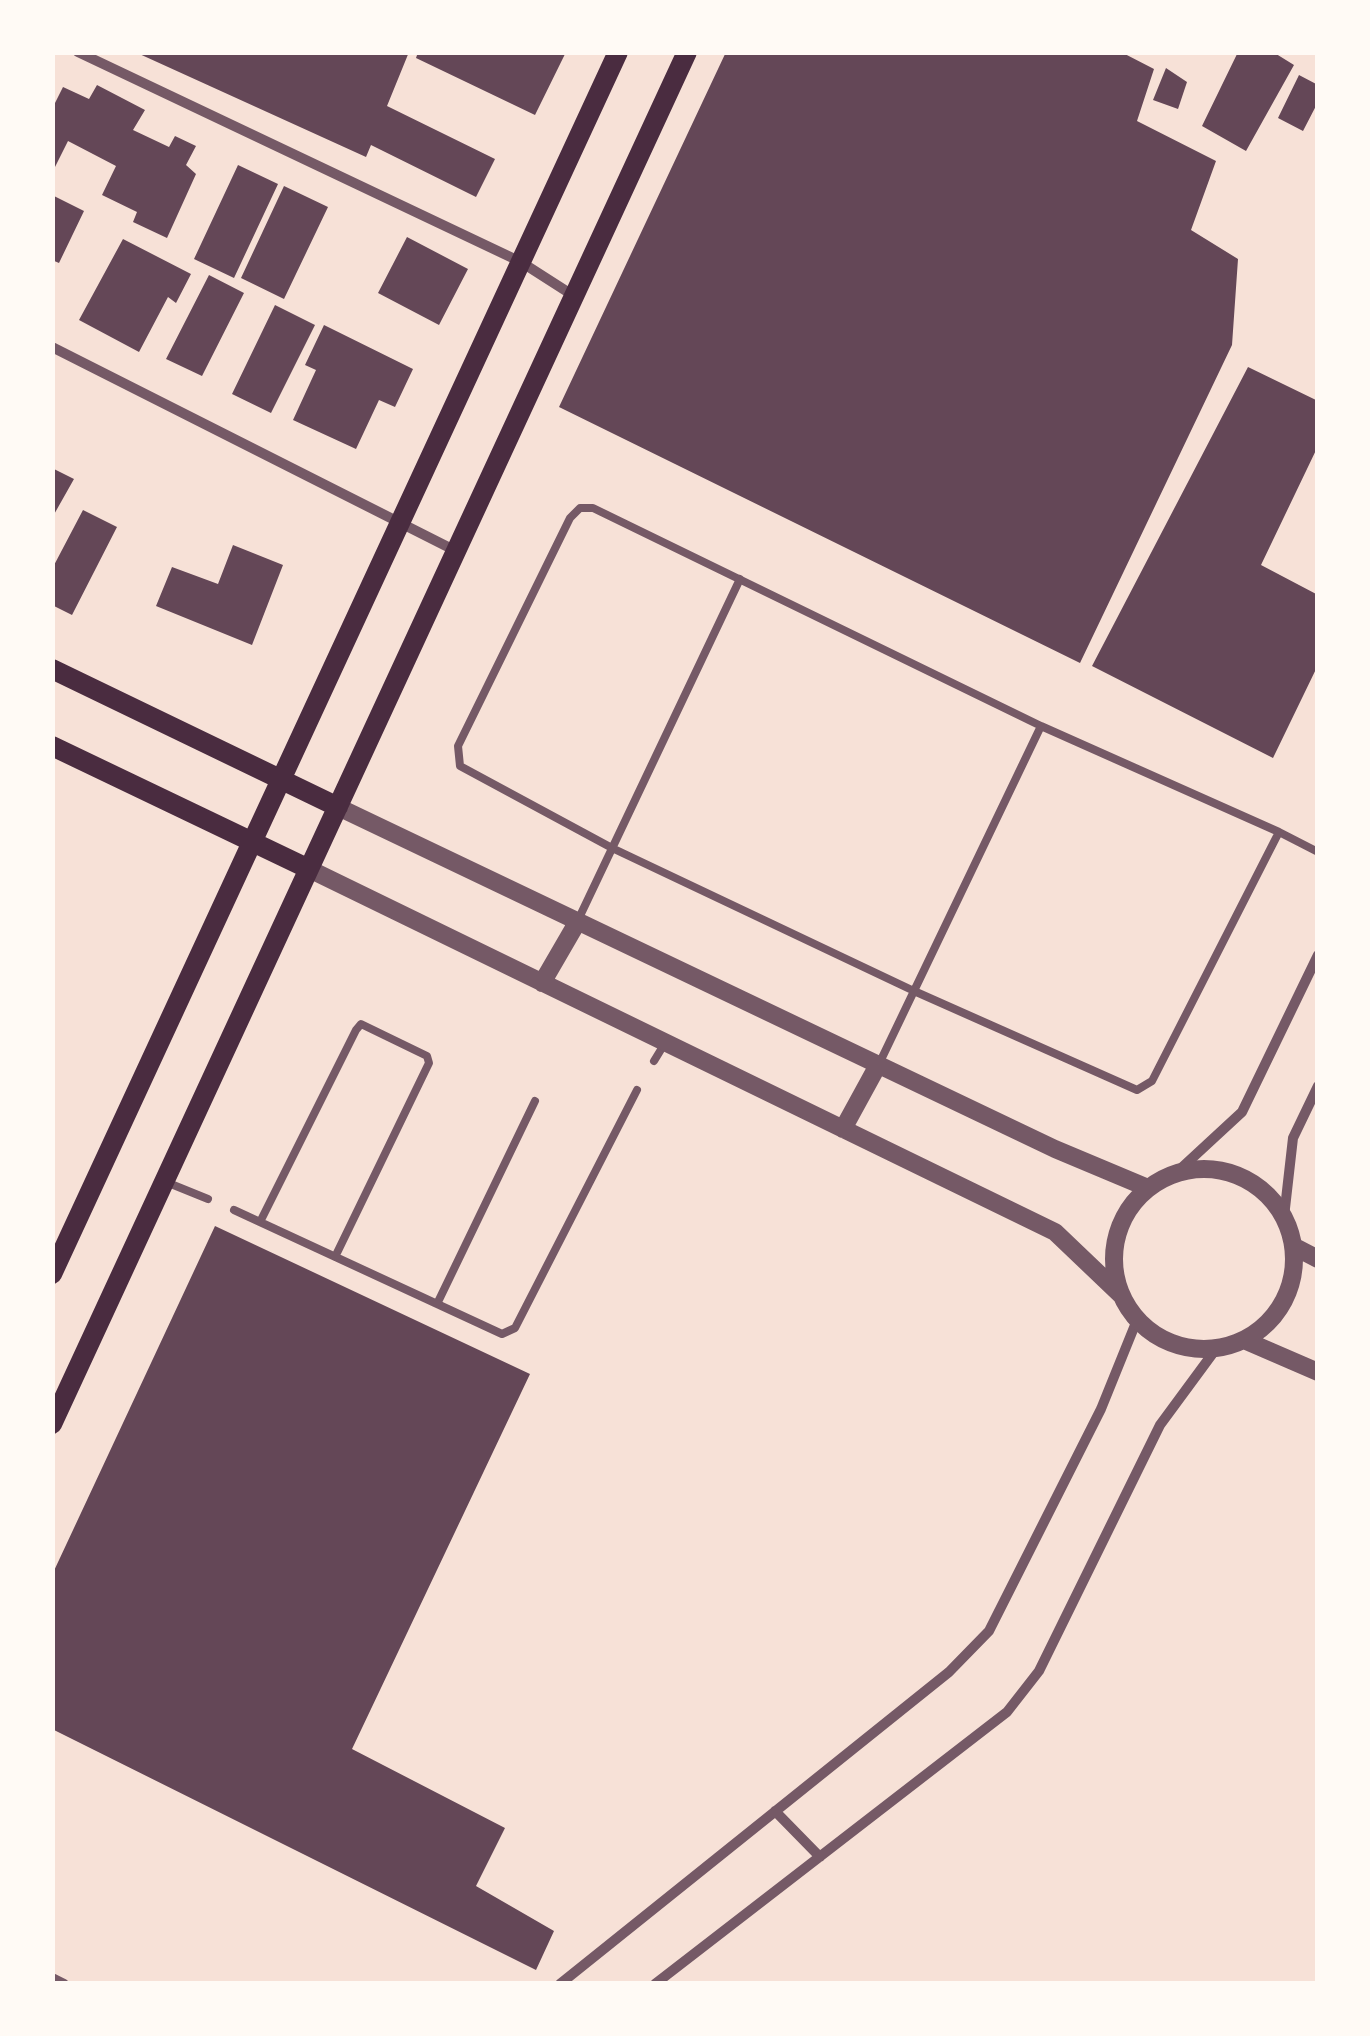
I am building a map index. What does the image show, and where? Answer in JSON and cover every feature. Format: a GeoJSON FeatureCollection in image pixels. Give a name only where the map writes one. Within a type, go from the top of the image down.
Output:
{"type":"FeatureCollection","features":[{"type":"Feature","properties":{"kind":"main road"},"geometry":{"type":"LineString","coordinates":[[52,1274],[618,52]]}},
{"type":"Feature","properties":{"kind":"main road"},"geometry":{"type":"LineString","coordinates":[[52,1424],[686,52]]}},
{"type":"Feature","properties":{"kind":"main road"},"geometry":{"type":"LineString","coordinates":[[52,669],[338,806]]}},
{"type":"Feature","properties":{"kind":"main road"},"geometry":{"type":"LineString","coordinates":[[52,746],[309,869]]}},
{"type":"Feature","properties":{"kind":"street"},"geometry":{"type":"LineString","coordinates":[[78,52],[521,262],[574,296]]}},
{"type":"Feature","properties":{"kind":"street"},"geometry":{"type":"LineString","coordinates":[[52,347],[456,551]]}},
{"type":"Feature","properties":{"kind":"street"},"geometry":{"type":"LineString","coordinates":[[338,806],[1055,1149],[1148,1188]]}},
{"type":"Feature","properties":{"kind":"street"},"geometry":{"type":"LineString","coordinates":[[309,869],[1056,1232],[1121,1295],[1137,1320],[1160,1338],[1187,1348],[1216,1349],[1244,1340],[1267,1324],[1284,1302],[1293,1274],[1293,1246],[1284,1217],[1270,1197],[1250,1181],[1226,1172],[1201,1169],[1176,1173]]}},
{"type":"Feature","properties":{"kind":"street"},"geometry":{"type":"LineString","coordinates":[[542,983],[578,921]]}},
{"type":"Feature","properties":{"kind":"street"},"geometry":{"type":"LineString","coordinates":[[1121,1295],[1114,1267],[1116,1237],[1128,1210],[1148,1188],[1176,1173],[1242,1112],[1318,955]]}},
{"type":"Feature","properties":{"kind":"street"},"geometry":{"type":"LineString","coordinates":[[843,1129],[878,1065]]}},
{"type":"Feature","properties":{"kind":"street"},"geometry":{"type":"LineString","coordinates":[[1284,1217],[1293,1138],[1318,1086]]}},
{"type":"Feature","properties":{"kind":"street"},"geometry":{"type":"LineString","coordinates":[[1293,1246],[1318,1260]]}},
{"type":"Feature","properties":{"kind":"street"},"geometry":{"type":"LineString","coordinates":[[560,1984],[949,1672],[989,1630],[1101,1409],[1137,1320]]}},
{"type":"Feature","properties":{"kind":"street"},"geometry":{"type":"LineString","coordinates":[[1244,1340],[1318,1372]]}},
{"type":"Feature","properties":{"kind":"street"},"geometry":{"type":"LineString","coordinates":[[655,1984],[1007,1712],[1039,1670],[1160,1425],[1216,1349]]}},
{"type":"Feature","properties":{"kind":"street"},"geometry":{"type":"LineString","coordinates":[[775,1811],[820,1857]]}},
{"type":"Feature","properties":{"kind":"street"},"geometry":{"type":"LineString","coordinates":[[52,1978],[64,1984]]}},
{"type":"Feature","properties":{"kind":"lane"},"geometry":{"type":"LineString","coordinates":[[1279,832],[1152,1080],[1137,1090],[914,991],[612,848],[460,766],[458,746],[570,518],[580,508],[593,508],[1042,726],[1279,832],[1318,852]]}},
{"type":"Feature","properties":{"kind":"lane"},"geometry":{"type":"LineString","coordinates":[[578,921],[740,579]]}},
{"type":"Feature","properties":{"kind":"lane"},"geometry":{"type":"LineString","coordinates":[[878,1065],[1042,726]]}},
{"type":"Feature","properties":{"kind":"lane"},"geometry":{"type":"LineString","coordinates":[[260,1222],[362,1024],[426,1056],[428,1063],[335,1256]]}},
{"type":"Feature","properties":{"kind":"lane"},"geometry":{"type":"LineString","coordinates":[[654,1060],[665,1043]]}},
{"type":"Feature","properties":{"kind":"lane"},"geometry":{"type":"LineString","coordinates":[[234,1210],[502,1334],[515,1328],[637,1090]]}},
{"type":"Feature","properties":{"kind":"lane"},"geometry":{"type":"LineString","coordinates":[[437,1304],[535,1101]]}},
{"type":"Feature","properties":{"kind":"lane"},"geometry":{"type":"LineString","coordinates":[[165,1181],[208,1199]]}},
{"type":"Feature","properties":{"kind":"building"},"geometry":{"type":"Polygon","coordinates":[[[135,52],[409,52],[387,106],[495,159],[476,197],[371,145],[366,157],[135,52]]]}},
{"type":"Feature","properties":{"kind":"building"},"geometry":{"type":"Polygon","coordinates":[[[418,52],[566,52],[535,115],[416,58],[418,52]]]}},
{"type":"Feature","properties":{"kind":"building"},"geometry":{"type":"Polygon","coordinates":[[[726,52],[1121,52],[1154,69],[1137,121],[1216,161],[1191,230],[1238,259],[1232,345],[1080,663],[559,407],[726,52]]]}},
{"type":"Feature","properties":{"kind":"building"},"geometry":{"type":"Polygon","coordinates":[[[1238,52],[1273,52],[1294,65],[1246,151],[1202,126],[1238,52]]]}},
{"type":"Feature","properties":{"kind":"building"},"geometry":{"type":"Polygon","coordinates":[[[1166,68],[1187,82],[1178,109],[1153,100],[1166,68]]]}},
{"type":"Feature","properties":{"kind":"building"},"geometry":{"type":"Polygon","coordinates":[[[1299,75],[1318,85],[1318,102],[1303,131],[1278,118],[1299,75]]]}},
{"type":"Feature","properties":{"kind":"building"},"geometry":{"type":"Polygon","coordinates":[[[97,85],[145,110],[133,130],[169,147],[175,136],[196,146],[186,165],[196,174],[167,238],[133,222],[137,212],[102,195],[116,166],[68,141],[52,173],[52,109],[63,87],[89,99],[97,85]]]}},
{"type":"Feature","properties":{"kind":"building"},"geometry":{"type":"Polygon","coordinates":[[[238,165],[278,184],[234,278],[194,259],[238,165]]]}},
{"type":"Feature","properties":{"kind":"building"},"geometry":{"type":"Polygon","coordinates":[[[284,186],[328,207],[284,299],[241,278],[284,186]]]}},
{"type":"Feature","properties":{"kind":"building"},"geometry":{"type":"Polygon","coordinates":[[[52,195],[84,211],[59,263],[52,260],[52,195]]]}},
{"type":"Feature","properties":{"kind":"building"},"geometry":{"type":"Polygon","coordinates":[[[407,237],[468,269],[439,325],[378,293],[407,237]]]}},
{"type":"Feature","properties":{"kind":"building"},"geometry":{"type":"Polygon","coordinates":[[[123,239],[191,274],[176,303],[168,297],[139,352],[79,320],[123,239]]]}},
{"type":"Feature","properties":{"kind":"building"},"geometry":{"type":"Polygon","coordinates":[[[209,275],[244,293],[202,376],[166,359],[209,275]]]}},
{"type":"Feature","properties":{"kind":"building"},"geometry":{"type":"Polygon","coordinates":[[[275,305],[315,325],[271,413],[232,394],[275,305]]]}},
{"type":"Feature","properties":{"kind":"building"},"geometry":{"type":"Polygon","coordinates":[[[324,325],[413,369],[395,407],[379,400],[356,449],[293,420],[316,370],[305,365],[324,325]]]}},
{"type":"Feature","properties":{"kind":"building"},"geometry":{"type":"Polygon","coordinates":[[[1248,367],[1318,401],[1318,446],[1261,565],[1318,595],[1318,665],[1273,758],[1092,666],[1248,367]]]}},
{"type":"Feature","properties":{"kind":"building"},"geometry":{"type":"Polygon","coordinates":[[[52,468],[74,479],[52,518],[52,468]]]}},
{"type":"Feature","properties":{"kind":"building"},"geometry":{"type":"Polygon","coordinates":[[[83,510],[117,527],[72,615],[52,605],[52,569],[83,510]]]}},
{"type":"Feature","properties":{"kind":"building"},"geometry":{"type":"Polygon","coordinates":[[[233,545],[283,565],[252,645],[156,606],[172,567],[218,584],[233,545]]]}},
{"type":"Feature","properties":{"kind":"building"},"geometry":{"type":"Polygon","coordinates":[[[215,1226],[530,1374],[352,1749],[505,1828],[476,1886],[554,1931],[536,1970],[52,1729],[52,1575],[215,1226]]]}}]}
